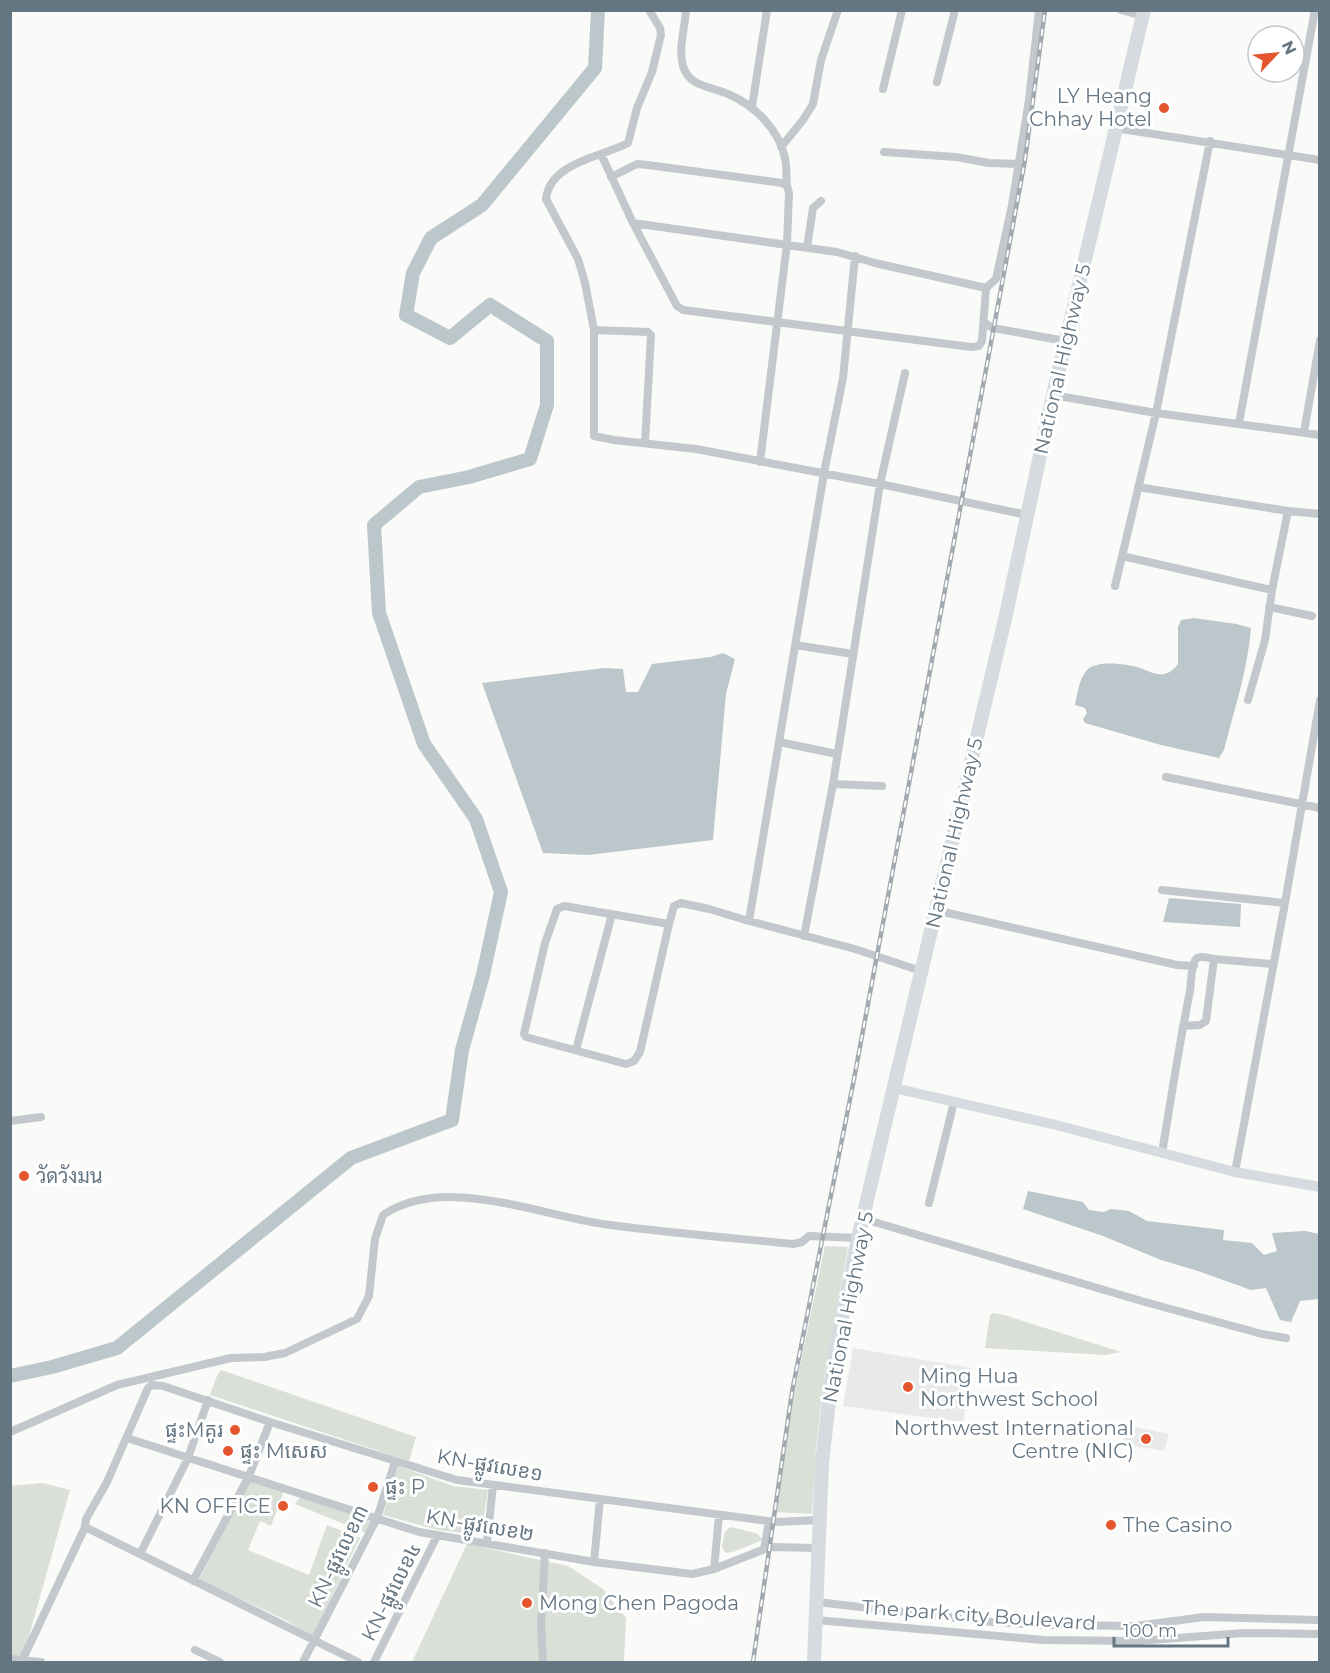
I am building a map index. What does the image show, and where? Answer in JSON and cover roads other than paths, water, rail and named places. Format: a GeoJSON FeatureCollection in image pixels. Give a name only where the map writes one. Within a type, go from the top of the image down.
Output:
{"type":"FeatureCollection","features":[{"type":"Feature","properties":{"kind":"highway","name":"National Highway 5"},"geometry":{"type":"LineString","coordinates":[[814,1662],[822,1462],[831,1380],[858,1238],[1143,13]]}},
{"type":"Feature","properties":{"kind":"street"},"geometry":{"type":"LineString","coordinates":[[649,10],[660,28],[661,35],[652,72],[637,108],[628,143],[582,161],[562,173],[547,190],[546,199],[578,259],[594,330],[594,436],[696,449],[1027,515]]}},
{"type":"Feature","properties":{"kind":"street"},"geometry":{"type":"LineString","coordinates":[[686,10],[681,52],[683,67],[692,82],[727,93],[752,107],[766,121],[785,157],[789,193],[787,244],[760,462]]}},
{"type":"Feature","properties":{"kind":"street"},"geometry":{"type":"LineString","coordinates":[[752,107],[767,10]]}},
{"type":"Feature","properties":{"kind":"street"},"geometry":{"type":"LineString","coordinates":[[781,147],[813,104],[821,60],[838,10]]}},
{"type":"Feature","properties":{"kind":"street"},"geometry":{"type":"LineString","coordinates":[[883,89],[902,10]]}},
{"type":"Feature","properties":{"kind":"street"},"geometry":{"type":"LineString","coordinates":[[937,82],[955,10]]}},
{"type":"Feature","properties":{"kind":"street"},"geometry":{"type":"LineString","coordinates":[[601,154],[633,223],[677,306],[683,310],[971,347],[979,346],[985,323],[986,288],[996,279],[1019,164],[1039,10]]}},
{"type":"Feature","properties":{"kind":"street"},"geometry":{"type":"LineString","coordinates":[[1121,10],[1143,13]]}},
{"type":"Feature","properties":{"kind":"street"},"geometry":{"type":"LineString","coordinates":[[1239,423],[1315,10]]}},
{"type":"Feature","properties":{"kind":"street"},"geometry":{"type":"LineString","coordinates":[[1115,128],[1210,141],[1320,160]]}},
{"type":"Feature","properties":{"kind":"street"},"geometry":{"type":"LineString","coordinates":[[1115,586],[1156,413],[1210,141]]}},
{"type":"Feature","properties":{"kind":"street"},"geometry":{"type":"LineString","coordinates":[[884,152],[1019,164]]}},
{"type":"Feature","properties":{"kind":"street"},"geometry":{"type":"LineString","coordinates":[[611,177],[637,164],[782,183],[787,186]]}},
{"type":"Feature","properties":{"kind":"street"},"geometry":{"type":"LineString","coordinates":[[807,248],[813,207],[820,201]]}},
{"type":"Feature","properties":{"kind":"street"},"geometry":{"type":"LineString","coordinates":[[633,223],[787,244],[855,256],[875,263],[986,288]]}},
{"type":"Feature","properties":{"kind":"street"},"geometry":{"type":"LineString","coordinates":[[749,921],[824,473],[843,378],[855,256]]}},
{"type":"Feature","properties":{"kind":"street"},"geometry":{"type":"LineString","coordinates":[[985,323],[993,328],[1065,341]]}},
{"type":"Feature","properties":{"kind":"street"},"geometry":{"type":"LineString","coordinates":[[594,330],[648,332],[651,335],[645,442]]}},
{"type":"Feature","properties":{"kind":"street"},"geometry":{"type":"LineString","coordinates":[[1304,432],[1320,340]]}},
{"type":"Feature","properties":{"kind":"street"},"geometry":{"type":"LineString","coordinates":[[804,936],[833,784],[880,484],[905,373]]}},
{"type":"Feature","properties":{"kind":"street"},"geometry":{"type":"LineString","coordinates":[[1053,394],[1156,413],[1320,435]]}},
{"type":"Feature","properties":{"kind":"street"},"geometry":{"type":"LineString","coordinates":[[1138,487],[1288,512],[1320,514]]}},
{"type":"Feature","properties":{"kind":"street"},"geometry":{"type":"LineString","coordinates":[[1248,700],[1265,640],[1272,590],[1288,512]]}},
{"type":"Feature","properties":{"kind":"street"},"geometry":{"type":"LineString","coordinates":[[1122,556],[1272,590]]}},
{"type":"Feature","properties":{"kind":"street"},"geometry":{"type":"LineString","coordinates":[[1269,607],[1312,616]]}},
{"type":"Feature","properties":{"kind":"street"},"geometry":{"type":"LineString","coordinates":[[795,645],[853,654]]}},
{"type":"Feature","properties":{"kind":"street"},"geometry":{"type":"LineString","coordinates":[[1235,1172],[1320,700]]}},
{"type":"Feature","properties":{"kind":"street"},"geometry":{"type":"LineString","coordinates":[[779,742],[837,754]]}},
{"type":"Feature","properties":{"kind":"street"},"geometry":{"type":"LineString","coordinates":[[1166,777],[1320,808]]}},
{"type":"Feature","properties":{"kind":"street"},"geometry":{"type":"LineString","coordinates":[[833,784],[882,786]]}},
{"type":"Feature","properties":{"kind":"street"},"geometry":{"type":"LineString","coordinates":[[1162,890],[1285,903]]}},
{"type":"Feature","properties":{"kind":"street"},"geometry":{"type":"LineString","coordinates":[[669,924],[564,906],[556,909],[544,943],[524,1034],[529,1039],[630,1064],[638,1057],[674,906],[681,903],[855,949],[921,971]]}},
{"type":"Feature","properties":{"kind":"street"},"geometry":{"type":"LineString","coordinates":[[935,910],[1178,965],[1194,966]]}},
{"type":"Feature","properties":{"kind":"street"},"geometry":{"type":"LineString","coordinates":[[576,1050],[612,914]]}},
{"type":"Feature","properties":{"kind":"street"},"geometry":{"type":"LineString","coordinates":[[1162,1153],[1196,960],[1199,957],[1272,964]]}},
{"type":"Feature","properties":{"kind":"street"},"geometry":{"type":"LineString","coordinates":[[1183,1026],[1200,1025],[1206,1020],[1214,959]]}},
{"type":"Feature","properties":{"kind":"street"},"geometry":{"type":"LineString","coordinates":[[894,1088],[1056,1125],[1235,1172],[1320,1187]]}},
{"type":"Feature","properties":{"kind":"street"},"geometry":{"type":"LineString","coordinates":[[929,1203],[954,1102]]}},
{"type":"Feature","properties":{"kind":"street"},"geometry":{"type":"LineString","coordinates":[[10,1121],[41,1116]]}},
{"type":"Feature","properties":{"kind":"street"},"geometry":{"type":"LineString","coordinates":[[10,1432],[117,1385],[231,1358],[264,1358],[285,1353],[357,1319],[369,1296],[375,1239],[383,1215],[404,1204],[431,1198],[460,1198],[494,1202],[610,1226],[793,1245],[809,1236],[858,1238]]}},
{"type":"Feature","properties":{"kind":"street"},"geometry":{"type":"LineString","coordinates":[[864,1219],[1145,1302],[1262,1334],[1286,1338]]}},
{"type":"Feature","properties":{"kind":"street","name":"KN-ផ្លូវលេខ១"},"geometry":{"type":"LineString","coordinates":[[127,1438],[145,1392],[152,1385],[163,1386],[457,1480],[772,1522],[820,1520]]}},
{"type":"Feature","properties":{"kind":"street"},"geometry":{"type":"LineString","coordinates":[[140,1554],[188,1458],[208,1400]]}},
{"type":"Feature","properties":{"kind":"street"},"geometry":{"type":"LineString","coordinates":[[194,1581],[249,1476],[270,1422]]}},
{"type":"Feature","properties":{"kind":"street"},"geometry":{"type":"LineString","coordinates":[[22,1661],[85,1527],[86,1519],[107,1482],[127,1438]]}},
{"type":"Feature","properties":{"kind":"street","name":"KN-ផ្លូវលេខ២"},"geometry":{"type":"LineString","coordinates":[[127,1438],[419,1532],[438,1536],[594,1562],[692,1574],[714,1569],[767,1548]]}},
{"type":"Feature","properties":{"kind":"street","name":"KN-ផ្លូវលេខ៣"},"geometry":{"type":"LineString","coordinates":[[303,1662],[377,1518],[395,1462]]}},
{"type":"Feature","properties":{"kind":"street"},"geometry":{"type":"LineString","coordinates":[[487,1543],[493,1485]]}},
{"type":"Feature","properties":{"kind":"street"},"geometry":{"type":"LineString","coordinates":[[594,1562],[600,1499]]}},
{"type":"Feature","properties":{"kind":"street"},"geometry":{"type":"LineString","coordinates":[[714,1569],[718,1515]]}},
{"type":"Feature","properties":{"kind":"street"},"geometry":{"type":"LineString","coordinates":[[772,1522],[767,1548],[819,1548]]}},
{"type":"Feature","properties":{"kind":"street"},"geometry":{"type":"LineString","coordinates":[[85,1527],[358,1662]]}},
{"type":"Feature","properties":{"kind":"street","name":"KN-ផ្លូវលេខ៤"},"geometry":{"type":"LineString","coordinates":[[374,1662],[438,1536]]}},
{"type":"Feature","properties":{"kind":"street"},"geometry":{"type":"LineString","coordinates":[[543,1662],[541,1625],[546,1553]]}},
{"type":"Feature","properties":{"kind":"street","name":"The park city Boulevard"},"geometry":{"type":"LineString","coordinates":[[817,1602],[992,1622],[1044,1624],[1136,1626],[1204,1617],[1320,1620]]}},
{"type":"Feature","properties":{"kind":"street","name":"The park city Boulevard"},"geometry":{"type":"LineString","coordinates":[[816,1620],[1043,1640],[1137,1641],[1245,1633],[1320,1634]]}},
{"type":"Feature","properties":{"kind":"street"},"geometry":{"type":"LineString","coordinates":[[195,1650],[220,1662]]}},
{"type":"Feature","properties":{"kind":"street"},"geometry":{"type":"LineString","coordinates":[[10,1659],[41,1662]]}},
{"type":"Feature","properties":{"kind":"waterway"},"geometry":{"type":"LineString","coordinates":[[10,1376],[52,1367],[117,1348],[351,1158],[452,1120],[462,1050],[483,975],[501,892],[476,819],[424,744],[379,613],[374,525],[419,487],[469,477],[530,459],[547,405],[547,341],[490,305],[450,338],[406,315],[413,273],[431,238],[482,205],[595,68],[598,10]]}},
{"type":"Feature","properties":{"kind":"railway"},"geometry":{"type":"LineString","coordinates":[[753,1662],[792,1392],[854,1079],[1025,160],[1045,10]]}},
{"type":"Feature","properties":{"kind":"place","name":"LY Heang Chhay Hotel"},"geometry":{"type":"Point","coordinates":[1164,108]}},
{"type":"Feature","properties":{"kind":"place","name":"วัดวังมน"},"geometry":{"type":"Point","coordinates":[24,1176]}},
{"type":"Feature","properties":{"kind":"place","name":"Ming Hua Northwest School"},"geometry":{"type":"Point","coordinates":[908,1387]}},
{"type":"Feature","properties":{"kind":"place","name":"ផ្ទះMគូរ"},"geometry":{"type":"Point","coordinates":[235,1430]}},
{"type":"Feature","properties":{"kind":"place","name":"Northwest International Centre (NIC)"},"geometry":{"type":"Point","coordinates":[1146,1439]}},
{"type":"Feature","properties":{"kind":"place","name":"ផ្ទះ Mសេស"},"geometry":{"type":"Point","coordinates":[228,1451]}},
{"type":"Feature","properties":{"kind":"place","name":"ផ្ទះ P"},"geometry":{"type":"Point","coordinates":[373,1487]}},
{"type":"Feature","properties":{"kind":"place","name":"KN OFFICE"},"geometry":{"type":"Point","coordinates":[283,1506]}},
{"type":"Feature","properties":{"kind":"place","name":"The Casino"},"geometry":{"type":"Point","coordinates":[1111,1525]}},
{"type":"Feature","properties":{"kind":"place","name":"Mong Chen Pagoda"},"geometry":{"type":"Point","coordinates":[527,1603]}}]}
